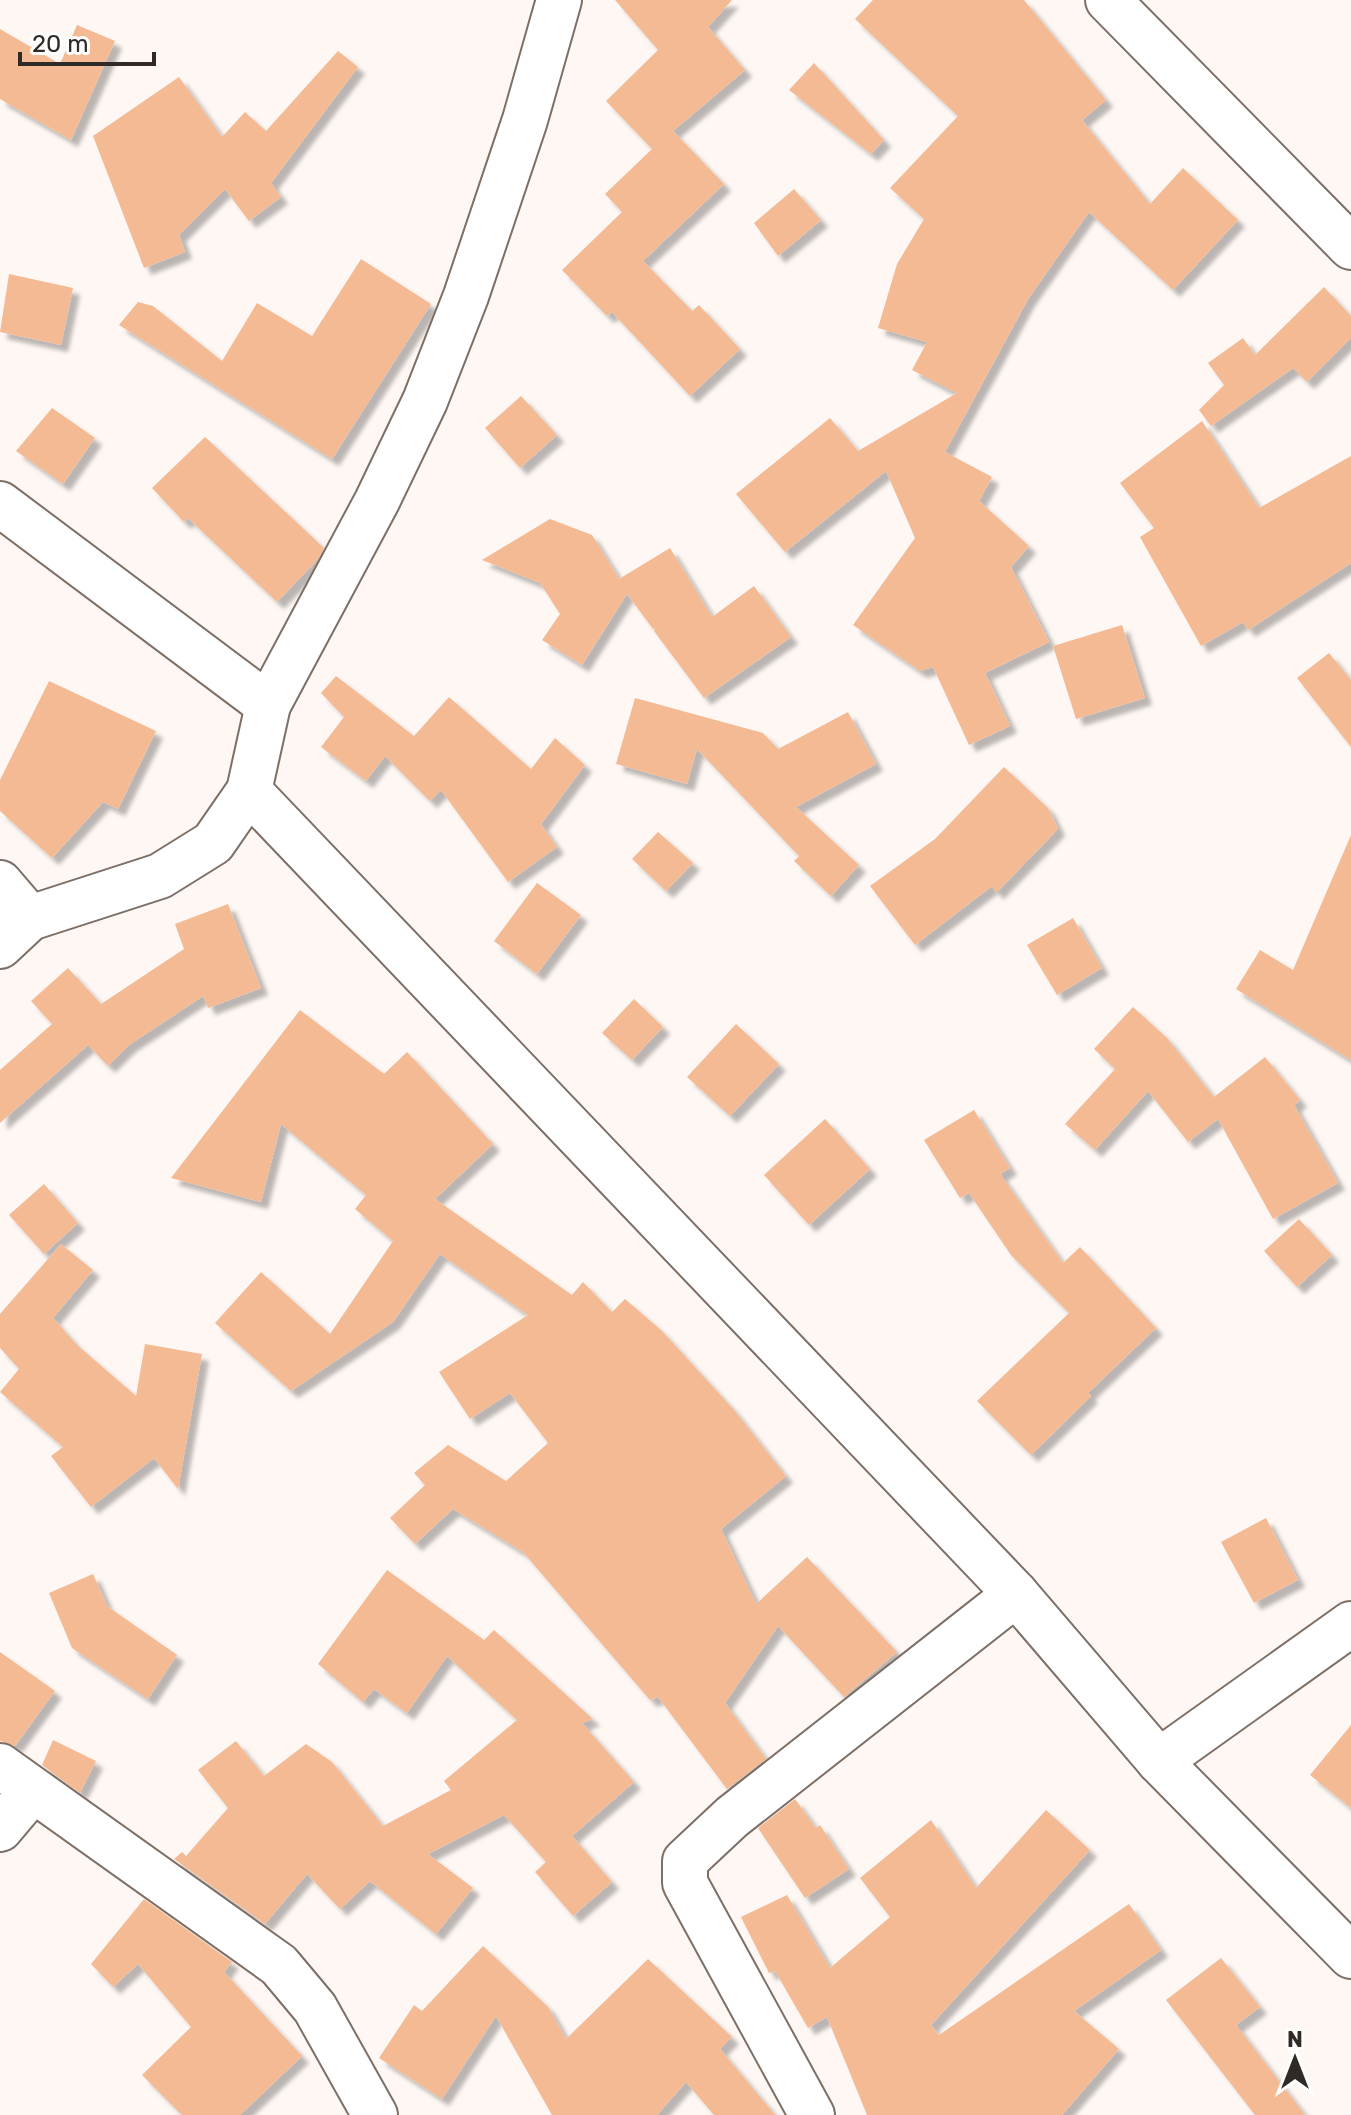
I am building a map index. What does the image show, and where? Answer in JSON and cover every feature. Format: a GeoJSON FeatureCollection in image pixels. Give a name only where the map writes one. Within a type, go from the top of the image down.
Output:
{"type":"FeatureCollection","features":[{"type":"Feature","properties":{"kind":"street"},"geometry":{"type":"LineString","coordinates":[[0,883],[15,932],[160,876],[213,843],[249,791],[268,705],[377,501],[425,401],[476,267],[525,120],[559,0]]}},
{"type":"Feature","properties":{"kind":"street"},"geometry":{"type":"LineString","coordinates":[[1108,0],[1351,247]]}},
{"type":"Feature","properties":{"kind":"street"},"geometry":{"type":"LineString","coordinates":[[0,504],[268,705]]}},
{"type":"Feature","properties":{"kind":"street"},"geometry":{"type":"LineString","coordinates":[[249,791],[1016,1594],[1159,1761],[1351,1956]]}},
{"type":"Feature","properties":{"kind":"street"},"geometry":{"type":"LineString","coordinates":[[812,2115],[685,1883],[685,1861],[732,1817],[1016,1594]]}},
{"type":"Feature","properties":{"kind":"street"},"geometry":{"type":"LineString","coordinates":[[1159,1761],[1351,1624]]}},
{"type":"Feature","properties":{"kind":"street"},"geometry":{"type":"LineString","coordinates":[[0,1829],[16,1778],[279,1965],[315,2008],[375,2115]]}},
{"type":"Feature","properties":{"kind":"building"},"geometry":{"type":"Polygon","coordinates":[[[615,0],[732,0],[708,27],[745,70],[673,131],[724,184],[643,261],[692,311],[699,305],[740,349],[690,396],[612,312],[607,316],[562,270],[622,212],[605,194],[652,149],[606,101],[658,50],[615,0]]]}},
{"type":"Feature","properties":{"kind":"building"},"geometry":{"type":"Polygon","coordinates":[[[873,0],[1024,0],[1106,100],[1082,120],[1150,204],[1183,168],[1238,220],[1173,290],[1089,212],[1028,299],[945,452],[992,477],[979,501],[1029,546],[1011,567],[1049,642],[985,673],[1010,726],[969,745],[933,667],[920,671],[853,625],[915,538],[886,471],[785,552],[736,494],[830,418],[858,451],[957,393],[912,370],[927,342],[878,328],[897,264],[924,219],[890,188],[958,116],[855,19],[873,0]]]}},
{"type":"Feature","properties":{"kind":"building"},"geometry":{"type":"Polygon","coordinates":[[[77,25],[115,41],[71,140],[0,99],[0,29],[60,64],[77,25]]]}},
{"type":"Feature","properties":{"kind":"building"},"geometry":{"type":"Polygon","coordinates":[[[338,51],[358,67],[271,183],[281,197],[249,221],[225,189],[179,235],[185,252],[144,268],[93,136],[179,77],[222,137],[245,112],[266,131],[338,51]]]}},
{"type":"Feature","properties":{"kind":"building"},"geometry":{"type":"Polygon","coordinates":[[[814,63],[884,140],[871,154],[789,90],[814,63]]]}},
{"type":"Feature","properties":{"kind":"building"},"geometry":{"type":"Polygon","coordinates":[[[794,189],[821,220],[778,256],[754,223],[794,189]]]}},
{"type":"Feature","properties":{"kind":"building"},"geometry":{"type":"Polygon","coordinates":[[[361,259],[431,304],[332,459],[119,325],[138,302],[153,306],[222,361],[257,303],[312,336],[361,259]]]}},
{"type":"Feature","properties":{"kind":"building"},"geometry":{"type":"Polygon","coordinates":[[[9,274],[73,288],[61,345],[0,332],[9,274]]]}},
{"type":"Feature","properties":{"kind":"building"},"geometry":{"type":"Polygon","coordinates":[[[1324,287],[1351,316],[1351,338],[1307,382],[1293,368],[1211,426],[1199,410],[1224,385],[1208,363],[1243,338],[1255,355],[1324,287]]]}},
{"type":"Feature","properties":{"kind":"building"},"geometry":{"type":"Polygon","coordinates":[[[521,396],[557,435],[520,468],[485,428],[521,396]]]}},
{"type":"Feature","properties":{"kind":"building"},"geometry":{"type":"Polygon","coordinates":[[[52,408],[95,438],[63,484],[16,451],[52,408]]]}},
{"type":"Feature","properties":{"kind":"building"},"geometry":{"type":"Polygon","coordinates":[[[1202,421],[1259,508],[1351,456],[1351,563],[1248,630],[1243,622],[1201,646],[1140,537],[1154,528],[1120,483],[1202,421]]]}},
{"type":"Feature","properties":{"kind":"building"},"geometry":{"type":"Polygon","coordinates":[[[205,437],[324,548],[318,559],[277,602],[188,518],[184,522],[152,488],[205,437]]]}},
{"type":"Feature","properties":{"kind":"building"},"geometry":{"type":"Polygon","coordinates":[[[550,519],[592,535],[619,579],[670,548],[712,617],[754,586],[791,637],[704,698],[627,594],[582,665],[542,640],[560,614],[540,583],[482,560],[550,519]]]}},
{"type":"Feature","properties":{"kind":"building"},"geometry":{"type":"Polygon","coordinates":[[[1122,625],[1145,698],[1076,719],[1053,646],[1122,625]]]}},
{"type":"Feature","properties":{"kind":"building"},"geometry":{"type":"Polygon","coordinates":[[[1329,653],[1351,680],[1351,747],[1297,678],[1329,653]]]}},
{"type":"Feature","properties":{"kind":"building"},"geometry":{"type":"Polygon","coordinates":[[[336,676],[414,736],[449,697],[531,769],[555,738],[585,765],[541,824],[557,847],[508,882],[441,790],[430,801],[385,756],[366,781],[321,747],[344,717],[321,693],[336,676]]]}},
{"type":"Feature","properties":{"kind":"building"},"geometry":{"type":"Polygon","coordinates":[[[49,681],[156,731],[118,809],[103,802],[52,858],[0,811],[0,780],[49,681]]]}},
{"type":"Feature","properties":{"kind":"building"},"geometry":{"type":"Polygon","coordinates":[[[635,698],[763,733],[778,749],[848,712],[876,764],[796,807],[859,865],[831,896],[794,861],[799,856],[697,749],[687,784],[616,764],[635,698]]]}},
{"type":"Feature","properties":{"kind":"building"},"geometry":{"type":"Polygon","coordinates":[[[1004,767],[1048,808],[1058,829],[996,893],[992,886],[915,945],[870,886],[935,839],[1004,767]]]}},
{"type":"Feature","properties":{"kind":"building"},"geometry":{"type":"Polygon","coordinates":[[[658,832],[693,863],[666,891],[632,859],[658,832]]]}},
{"type":"Feature","properties":{"kind":"building"},"geometry":{"type":"Polygon","coordinates":[[[1351,835],[1351,1060],[1236,989],[1260,950],[1293,970],[1351,835]]]}},
{"type":"Feature","properties":{"kind":"building"},"geometry":{"type":"Polygon","coordinates":[[[537,883],[581,915],[537,974],[494,941],[537,883]]]}},
{"type":"Feature","properties":{"kind":"building"},"geometry":{"type":"Polygon","coordinates":[[[228,904],[261,988],[208,1008],[203,996],[129,1045],[108,1066],[88,1045],[0,1123],[0,1070],[52,1024],[31,1001],[68,968],[101,1004],[184,949],[175,924],[228,904]]]}},
{"type":"Feature","properties":{"kind":"building"},"geometry":{"type":"Polygon","coordinates":[[[1073,918],[1102,968],[1057,995],[1027,945],[1073,918]]]}},
{"type":"Feature","properties":{"kind":"building"},"geometry":{"type":"Polygon","coordinates":[[[634,999],[663,1027],[632,1060],[602,1033],[634,999]]]}},
{"type":"Feature","properties":{"kind":"building"},"geometry":{"type":"Polygon","coordinates":[[[1133,1007],[1167,1038],[1214,1097],[1265,1057],[1300,1100],[1294,1105],[1338,1183],[1273,1219],[1218,1119],[1188,1142],[1148,1091],[1095,1150],[1065,1124],[1115,1069],[1094,1049],[1133,1007]]]}},
{"type":"Feature","properties":{"kind":"building"},"geometry":{"type":"Polygon","coordinates":[[[300,1010],[384,1074],[407,1052],[493,1144],[435,1199],[572,1295],[583,1282],[612,1312],[625,1299],[662,1331],[734,1410],[786,1476],[721,1529],[756,1604],[807,1557],[897,1652],[844,1697],[778,1626],[725,1703],[766,1759],[727,1789],[658,1697],[650,1700],[523,1552],[453,1509],[415,1544],[390,1518],[425,1485],[414,1473],[448,1445],[506,1481],[548,1443],[510,1393],[470,1419],[439,1372],[528,1315],[440,1254],[393,1322],[291,1391],[215,1323],[261,1272],[330,1334],[393,1241],[355,1209],[366,1195],[281,1124],[261,1202],[171,1178],[300,1010]]]}},
{"type":"Feature","properties":{"kind":"building"},"geometry":{"type":"Polygon","coordinates":[[[736,1024],[779,1064],[730,1116],[687,1077],[736,1024]]]}},
{"type":"Feature","properties":{"kind":"building"},"geometry":{"type":"Polygon","coordinates":[[[974,1110],[1010,1168],[1000,1174],[1063,1263],[1080,1247],[1156,1328],[1088,1393],[1091,1396],[1031,1455],[977,1401],[1069,1313],[1011,1255],[969,1193],[960,1198],[924,1140],[974,1110]]]}},
{"type":"Feature","properties":{"kind":"building"},"geometry":{"type":"Polygon","coordinates":[[[825,1119],[870,1169],[809,1225],[764,1175],[825,1119]]]}},
{"type":"Feature","properties":{"kind":"building"},"geometry":{"type":"Polygon","coordinates":[[[44,1184],[78,1223],[44,1254],[9,1215],[44,1184]]]}},
{"type":"Feature","properties":{"kind":"building"},"geometry":{"type":"Polygon","coordinates":[[[1299,1219],[1332,1255],[1297,1287],[1264,1251],[1299,1219]]]}},
{"type":"Feature","properties":{"kind":"building"},"geometry":{"type":"Polygon","coordinates":[[[61,1244],[93,1270],[53,1318],[76,1344],[136,1396],[145,1344],[202,1354],[178,1489],[154,1458],[91,1507],[51,1456],[63,1447],[0,1392],[19,1369],[0,1348],[0,1314],[61,1244]]]}},
{"type":"Feature","properties":{"kind":"building"},"geometry":{"type":"Polygon","coordinates":[[[1266,1518],[1298,1580],[1254,1603],[1221,1542],[1266,1518]]]}},
{"type":"Feature","properties":{"kind":"building"},"geometry":{"type":"Polygon","coordinates":[[[387,1570],[484,1640],[494,1630],[593,1719],[582,1723],[634,1782],[572,1836],[612,1882],[573,1916],[535,1872],[546,1862],[504,1815],[428,1854],[473,1888],[436,1934],[370,1881],[340,1909],[307,1874],[265,1924],[174,1859],[182,1852],[186,1856],[228,1808],[198,1770],[236,1741],[264,1776],[306,1744],[332,1762],[383,1826],[451,1790],[444,1781],[517,1720],[447,1656],[407,1713],[374,1689],[363,1702],[318,1664],[387,1570]]]}},
{"type":"Feature","properties":{"kind":"building"},"geometry":{"type":"Polygon","coordinates":[[[93,1574],[107,1606],[177,1655],[148,1699],[72,1648],[49,1593],[93,1574]]]}},
{"type":"Feature","properties":{"kind":"building"},"geometry":{"type":"Polygon","coordinates":[[[0,1652],[55,1691],[15,1746],[0,1741],[0,1652]]]}},
{"type":"Feature","properties":{"kind":"building"},"geometry":{"type":"Polygon","coordinates":[[[1351,1725],[1351,1808],[1310,1775],[1351,1725]]]}},
{"type":"Feature","properties":{"kind":"building"},"geometry":{"type":"Polygon","coordinates":[[[53,1740],[96,1761],[80,1793],[42,1765],[53,1740]]]}},
{"type":"Feature","properties":{"kind":"building"},"geometry":{"type":"Polygon","coordinates":[[[795,1799],[816,1828],[820,1825],[849,1869],[805,1898],[758,1828],[795,1799]]]}},
{"type":"Feature","properties":{"kind":"building"},"geometry":{"type":"Polygon","coordinates":[[[1046,1810],[1090,1850],[931,2025],[939,2035],[1129,1904],[1161,1950],[1074,2011],[1119,2049],[1062,2115],[867,2115],[827,2017],[808,2028],[775,1971],[769,1973],[741,1917],[787,1895],[830,1968],[890,1917],[860,1878],[931,1820],[976,1888],[1046,1810]]]}},
{"type":"Feature","properties":{"kind":"building"},"geometry":{"type":"Polygon","coordinates":[[[144,1899],[232,1962],[224,1972],[302,2056],[240,2115],[182,2115],[142,2075],[191,2027],[138,1964],[113,1987],[91,1964],[144,1899]]]}},
{"type":"Feature","properties":{"kind":"building"},"geometry":{"type":"Polygon","coordinates":[[[483,1946],[548,2007],[566,2039],[648,1959],[732,2037],[720,2049],[775,2115],[714,2115],[686,2082],[657,2115],[552,2115],[496,2016],[442,2099],[379,2058],[414,2005],[422,2011],[483,1946]]]}},
{"type":"Feature","properties":{"kind":"building"},"geometry":{"type":"Polygon","coordinates":[[[1221,1958],[1260,2007],[1236,2025],[1305,2115],[1255,2115],[1166,2000],[1221,1958]]]}}]}
